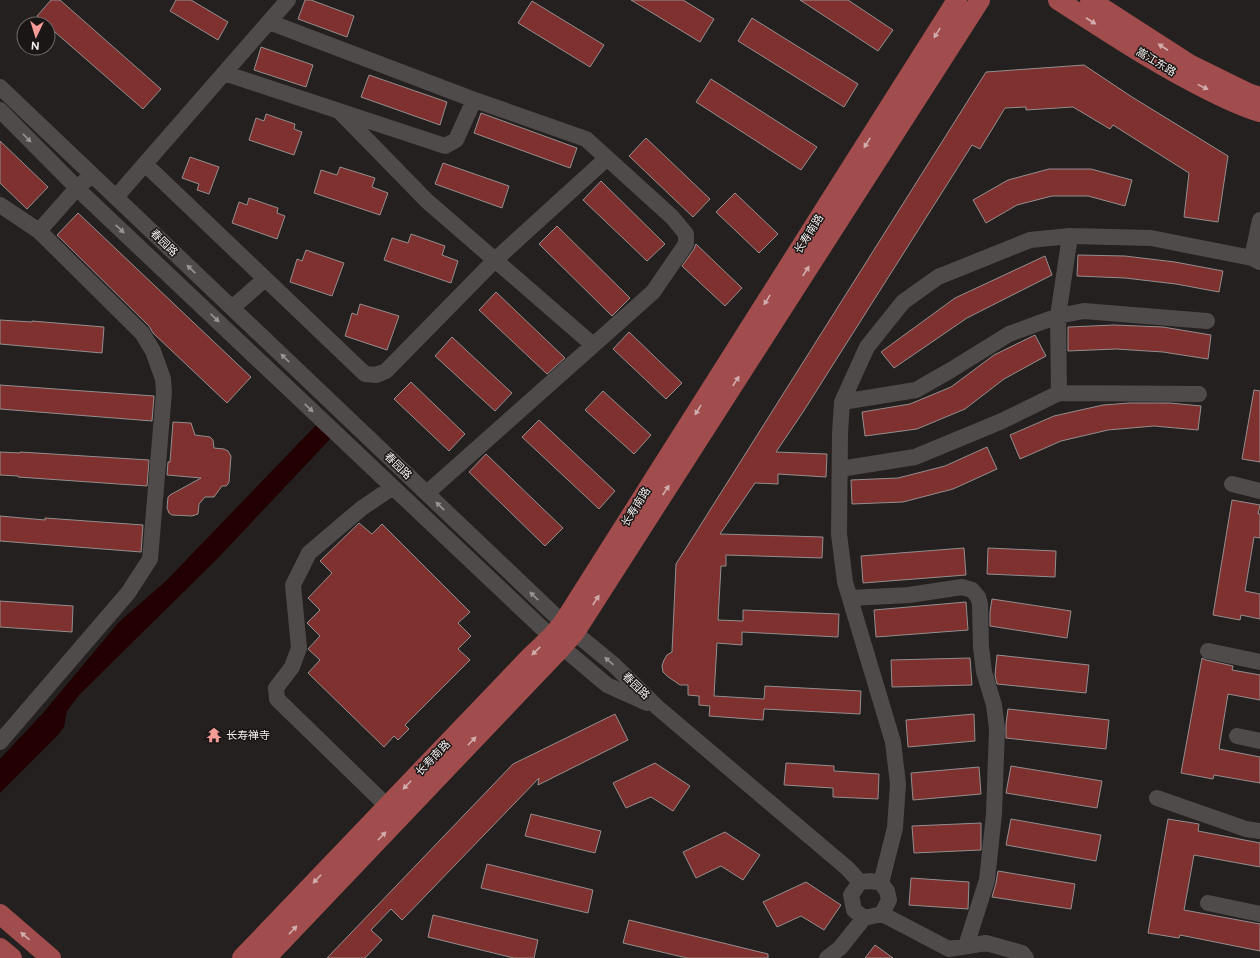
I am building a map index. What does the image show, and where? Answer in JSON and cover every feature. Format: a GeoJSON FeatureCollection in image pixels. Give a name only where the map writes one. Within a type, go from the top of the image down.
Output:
{"type":"FeatureCollection","features":[{"type":"Feature","properties":{"kind":"main road","name":"长寿南路"},"geometry":{"type":"LineString","coordinates":[[242,958],[530,657],[562,635],[957,0]]}},
{"type":"Feature","properties":{"kind":"main road","name":"长寿南路"},"geometry":{"type":"LineString","coordinates":[[266,958],[562,635],[980,0]]}},
{"type":"Feature","properties":{"kind":"main road","name":"嵩江东路"},"geometry":{"type":"LineString","coordinates":[[1058,0],[1163,67],[1244,107],[1260,112]]}},
{"type":"Feature","properties":{"kind":"main road","name":"嵩江东路"},"geometry":{"type":"LineString","coordinates":[[1090,0],[1189,64],[1248,93],[1260,97]]}},
{"type":"Feature","properties":{"kind":"main road"},"geometry":{"type":"LineString","coordinates":[[0,914],[51,958]]}},
{"type":"Feature","properties":{"kind":"main road"},"geometry":{"type":"LineString","coordinates":[[0,948],[12,958]]}},
{"type":"Feature","properties":{"kind":"street"},"geometry":{"type":"LineString","coordinates":[[116,197],[288,0]]}},
{"type":"Feature","properties":{"kind":"street"},"geometry":{"type":"LineString","coordinates":[[269,22],[472,99],[586,139],[672,217],[686,234],[686,244],[653,292],[427,493]]}},
{"type":"Feature","properties":{"kind":"street"},"geometry":{"type":"LineString","coordinates":[[224,73],[445,146],[456,140],[470,109],[472,99]]}},
{"type":"Feature","properties":{"kind":"street","name":"春园路"},"geometry":{"type":"LineString","coordinates":[[0,87],[427,493],[562,635],[607,685],[657,707]]}},
{"type":"Feature","properties":{"kind":"street","name":"春园路"},"geometry":{"type":"LineString","coordinates":[[0,110],[78,188],[393,487],[562,635],[614,665],[657,707]]}},
{"type":"Feature","properties":{"kind":"street"},"geometry":{"type":"LineString","coordinates":[[339,111],[427,201],[593,345]]}},
{"type":"Feature","properties":{"kind":"street"},"geometry":{"type":"LineString","coordinates":[[145,164],[366,374],[376,375],[386,371],[495,260],[606,158]]}},
{"type":"Feature","properties":{"kind":"street"},"geometry":{"type":"LineString","coordinates":[[39,231],[78,188],[93,175]]}},
{"type":"Feature","properties":{"kind":"street"},"geometry":{"type":"LineString","coordinates":[[0,205],[39,231],[142,333],[153,351],[161,372],[164,392],[150,559],[128,593],[0,742]]}},
{"type":"Feature","properties":{"kind":"street"},"geometry":{"type":"LineString","coordinates":[[881,883],[895,828],[898,784],[893,742],[845,582],[839,534],[842,402],[867,347],[903,302],[938,277],[1030,240],[1070,236],[1151,238],[1256,260],[1260,220]]}},
{"type":"Feature","properties":{"kind":"street"},"geometry":{"type":"LineString","coordinates":[[1059,393],[1058,316],[1070,236]]}},
{"type":"Feature","properties":{"kind":"street"},"geometry":{"type":"LineString","coordinates":[[232,308],[265,279]]}},
{"type":"Feature","properties":{"kind":"street"},"geometry":{"type":"LineString","coordinates":[[842,402],[916,390],[1009,334],[1058,316],[1084,311],[1207,321]]}},
{"type":"Feature","properties":{"kind":"street"},"geometry":{"type":"LineString","coordinates":[[840,468],[915,457],[1002,421],[1059,393],[1199,394]]}},
{"type":"Feature","properties":{"kind":"street"},"geometry":{"type":"LineString","coordinates":[[1232,484],[1260,491]]}},
{"type":"Feature","properties":{"kind":"street"},"geometry":{"type":"LineString","coordinates":[[387,806],[277,699],[276,688],[292,668],[299,648],[293,585],[309,553],[362,508],[393,487]]}},
{"type":"Feature","properties":{"kind":"street"},"geometry":{"type":"LineString","coordinates":[[850,598],[909,595],[962,587],[972,590],[978,597],[980,604],[981,647],[984,672],[994,705],[997,729],[994,814],[987,880],[966,946]]}},
{"type":"Feature","properties":{"kind":"street"},"geometry":{"type":"LineString","coordinates":[[1208,651],[1260,662]]}},
{"type":"Feature","properties":{"kind":"street"},"geometry":{"type":"LineString","coordinates":[[657,707],[847,868],[860,882]]}},
{"type":"Feature","properties":{"kind":"street"},"geometry":{"type":"LineString","coordinates":[[1236,736],[1260,741]]}},
{"type":"Feature","properties":{"kind":"street"},"geometry":{"type":"LineString","coordinates":[[1157,798],[1246,829],[1260,831]]}},
{"type":"Feature","properties":{"kind":"street"},"geometry":{"type":"LineString","coordinates":[[864,918],[854,910],[851,895],[860,882],[870,881],[881,883],[888,891],[889,900],[882,914]]}},
{"type":"Feature","properties":{"kind":"street"},"geometry":{"type":"LineString","coordinates":[[1208,903],[1260,914]]}},
{"type":"Feature","properties":{"kind":"street"},"geometry":{"type":"LineString","coordinates":[[826,958],[840,948],[864,918],[882,914],[947,954],[966,946],[986,943],[1022,953],[1026,958]]}},
{"type":"Feature","properties":{"kind":"shaded area"},"geometry":{"type":"Polygon","coordinates":[[[316,425],[333,436],[218,558],[79,695],[67,711],[64,727],[58,735],[0,793],[0,759],[43,713],[119,622],[166,581],[316,425]]]}},
{"type":"Feature","properties":{"kind":"building"},"geometry":{"type":"Polygon","coordinates":[[[51,0],[60,0],[161,89],[143,109],[56,33],[56,16],[37,16],[51,0]]]}},
{"type":"Feature","properties":{"kind":"building"},"geometry":{"type":"Polygon","coordinates":[[[176,0],[191,0],[228,22],[218,40],[170,11],[176,0]]]}},
{"type":"Feature","properties":{"kind":"building"},"geometry":{"type":"Polygon","coordinates":[[[305,0],[311,0],[354,16],[347,37],[298,19],[305,0]]]}},
{"type":"Feature","properties":{"kind":"building"},"geometry":{"type":"Polygon","coordinates":[[[631,0],[683,0],[714,19],[700,42],[631,0]]]}},
{"type":"Feature","properties":{"kind":"building"},"geometry":{"type":"Polygon","coordinates":[[[800,0],[848,0],[893,30],[878,51],[800,0]]]}},
{"type":"Feature","properties":{"kind":"building"},"geometry":{"type":"Polygon","coordinates":[[[532,1],[604,45],[590,67],[518,23],[532,1]]]}},
{"type":"Feature","properties":{"kind":"building"},"geometry":{"type":"Polygon","coordinates":[[[752,18],[858,84],[844,107],[738,41],[752,18]]]}},
{"type":"Feature","properties":{"kind":"building"},"geometry":{"type":"Polygon","coordinates":[[[261,47],[313,65],[306,87],[254,70],[261,47]]]}},
{"type":"Feature","properties":{"kind":"building"},"geometry":{"type":"Polygon","coordinates":[[[1084,65],[1132,97],[1228,156],[1218,222],[1184,217],[1189,173],[1113,125],[1110,129],[1073,107],[1026,110],[1026,107],[1005,108],[980,149],[972,145],[803,412],[776,452],[827,454],[826,477],[778,474],[778,484],[755,483],[720,534],[823,537],[822,558],[726,555],[726,566],[721,566],[718,620],[743,621],[743,610],[839,614],[838,637],[742,632],[742,645],[717,643],[714,696],[764,699],[765,686],[861,691],[860,714],[764,709],[763,720],[709,716],[710,706],[699,705],[699,696],[688,695],[688,685],[680,685],[663,672],[662,666],[664,660],[667,655],[672,652],[676,564],[986,72],[1084,65]]]}},
{"type":"Feature","properties":{"kind":"building"},"geometry":{"type":"Polygon","coordinates":[[[369,75],[447,102],[440,125],[361,97],[369,75]]]}},
{"type":"Feature","properties":{"kind":"building"},"geometry":{"type":"Polygon","coordinates":[[[711,79],[817,147],[801,170],[696,102],[711,79]]]}},
{"type":"Feature","properties":{"kind":"building"},"geometry":{"type":"Polygon","coordinates":[[[481,113],[577,148],[570,168],[474,133],[481,113]]]}},
{"type":"Feature","properties":{"kind":"building"},"geometry":{"type":"Polygon","coordinates":[[[266,114],[295,124],[294,129],[302,132],[294,155],[249,140],[256,118],[264,121],[266,114]]]}},
{"type":"Feature","properties":{"kind":"building"},"geometry":{"type":"Polygon","coordinates":[[[646,138],[710,199],[693,217],[629,156],[646,138]]]}},
{"type":"Feature","properties":{"kind":"building"},"geometry":{"type":"Polygon","coordinates":[[[0,141],[48,187],[27,209],[0,183],[0,141]]]}},
{"type":"Feature","properties":{"kind":"building"},"geometry":{"type":"Polygon","coordinates":[[[190,157],[219,167],[209,194],[197,190],[199,184],[182,178],[190,157]]]}},
{"type":"Feature","properties":{"kind":"building"},"geometry":{"type":"Polygon","coordinates":[[[443,163],[509,186],[502,208],[435,184],[443,163]]]}},
{"type":"Feature","properties":{"kind":"building"},"geometry":{"type":"Polygon","coordinates":[[[340,167],[375,178],[372,187],[388,193],[380,215],[314,193],[321,170],[337,175],[340,167]]]}},
{"type":"Feature","properties":{"kind":"building"},"geometry":{"type":"Polygon","coordinates":[[[1049,169],[1091,169],[1132,180],[1125,206],[1088,196],[1052,196],[1017,205],[986,223],[973,200],[1008,180],[1049,169]]]}},
{"type":"Feature","properties":{"kind":"building"},"geometry":{"type":"Polygon","coordinates":[[[601,181],[665,244],[647,261],[583,200],[601,181]]]}},
{"type":"Feature","properties":{"kind":"building"},"geometry":{"type":"Polygon","coordinates":[[[735,193],[778,234],[759,253],[716,212],[735,193]]]}},
{"type":"Feature","properties":{"kind":"building"},"geometry":{"type":"Polygon","coordinates":[[[249,198],[278,208],[277,213],[285,216],[277,239],[232,223],[239,202],[247,205],[249,198]]]}},
{"type":"Feature","properties":{"kind":"building"},"geometry":{"type":"Polygon","coordinates":[[[78,213],[251,377],[227,403],[153,333],[149,326],[57,235],[78,213]]]}},
{"type":"Feature","properties":{"kind":"building"},"geometry":{"type":"Polygon","coordinates":[[[557,226],[630,298],[612,316],[539,244],[557,226]]]}},
{"type":"Feature","properties":{"kind":"building"},"geometry":{"type":"Polygon","coordinates":[[[411,234],[445,246],[442,255],[458,261],[451,283],[384,260],[392,238],[408,243],[411,234]]]}},
{"type":"Feature","properties":{"kind":"building"},"geometry":{"type":"Polygon","coordinates":[[[696,244],[742,288],[725,306],[682,266],[696,244]]]}},
{"type":"Feature","properties":{"kind":"building"},"geometry":{"type":"Polygon","coordinates":[[[306,250],[344,263],[332,296],[290,282],[297,259],[302,261],[306,250]]]}},
{"type":"Feature","properties":{"kind":"building"},"geometry":{"type":"Polygon","coordinates":[[[1078,255],[1125,256],[1175,262],[1223,271],[1219,292],[1176,284],[1125,278],[1077,276],[1078,255]]]}},
{"type":"Feature","properties":{"kind":"building"},"geometry":{"type":"Polygon","coordinates":[[[1045,256],[1052,275],[967,318],[894,368],[881,352],[955,298],[1045,256]]]}},
{"type":"Feature","properties":{"kind":"building"},"geometry":{"type":"Polygon","coordinates":[[[496,292],[565,358],[547,374],[479,310],[496,292]]]}},
{"type":"Feature","properties":{"kind":"building"},"geometry":{"type":"Polygon","coordinates":[[[360,304],[399,316],[387,350],[345,336],[352,313],[357,315],[360,304]]]}},
{"type":"Feature","properties":{"kind":"building"},"geometry":{"type":"Polygon","coordinates":[[[0,320],[104,327],[102,353],[0,344],[0,320]]]}},
{"type":"Feature","properties":{"kind":"building"},"geometry":{"type":"Polygon","coordinates":[[[1114,325],[1163,327],[1211,335],[1208,359],[1163,352],[1116,349],[1068,351],[1068,327],[1114,325]]]}},
{"type":"Feature","properties":{"kind":"building"},"geometry":{"type":"Polygon","coordinates":[[[629,332],[682,383],[666,399],[613,349],[629,332]]]}},
{"type":"Feature","properties":{"kind":"building"},"geometry":{"type":"Polygon","coordinates":[[[1035,335],[1046,356],[1004,379],[965,409],[917,429],[865,436],[862,412],[910,404],[951,387],[994,355],[1035,335]]]}},
{"type":"Feature","properties":{"kind":"building"},"geometry":{"type":"Polygon","coordinates":[[[452,337],[512,393],[495,411],[435,356],[452,337]]]}},
{"type":"Feature","properties":{"kind":"building"},"geometry":{"type":"Polygon","coordinates":[[[411,382],[465,434],[449,451],[394,399],[411,382]]]}},
{"type":"Feature","properties":{"kind":"building"},"geometry":{"type":"Polygon","coordinates":[[[0,385],[154,396],[152,421],[0,409],[0,385]]]}},
{"type":"Feature","properties":{"kind":"building"},"geometry":{"type":"Polygon","coordinates":[[[1254,390],[1260,391],[1260,462],[1242,459],[1254,390]]]}},
{"type":"Feature","properties":{"kind":"building"},"geometry":{"type":"Polygon","coordinates":[[[603,391],[651,435],[634,454],[585,410],[603,391]]]}},
{"type":"Feature","properties":{"kind":"building"},"geometry":{"type":"Polygon","coordinates":[[[1170,403],[1201,406],[1198,430],[1154,426],[1108,430],[1061,441],[1020,459],[1010,435],[1054,416],[1103,405],[1170,403]]]}},
{"type":"Feature","properties":{"kind":"building"},"geometry":{"type":"Polygon","coordinates":[[[539,420],[615,491],[599,509],[522,437],[539,420]]]}},
{"type":"Feature","properties":{"kind":"building"},"geometry":{"type":"Polygon","coordinates":[[[173,422],[191,423],[195,435],[210,437],[213,440],[214,448],[224,449],[228,451],[231,456],[228,484],[226,486],[222,486],[214,497],[205,497],[199,504],[198,514],[192,516],[172,515],[169,513],[167,508],[168,497],[170,495],[201,478],[167,475],[168,462],[170,462],[173,422]]]}},
{"type":"Feature","properties":{"kind":"building"},"geometry":{"type":"Polygon","coordinates":[[[987,447],[997,469],[953,489],[903,502],[852,504],[851,480],[898,478],[945,466],[987,447]]]}},
{"type":"Feature","properties":{"kind":"building"},"geometry":{"type":"Polygon","coordinates":[[[0,452],[149,460],[147,486],[0,475],[0,452]]]}},
{"type":"Feature","properties":{"kind":"building"},"geometry":{"type":"Polygon","coordinates":[[[486,454],[563,528],[545,546],[469,472],[486,454]]]}},
{"type":"Feature","properties":{"kind":"building"},"geometry":{"type":"Polygon","coordinates":[[[1232,500],[1260,505],[1258,514],[1260,514],[1260,538],[1254,537],[1245,591],[1260,594],[1260,619],[1241,615],[1240,620],[1213,615],[1232,500]]]}},
{"type":"Feature","properties":{"kind":"building"},"geometry":{"type":"Polygon","coordinates":[[[0,516],[143,525],[141,552],[0,541],[0,516]]]}},
{"type":"Feature","properties":{"kind":"building"},"geometry":{"type":"Polygon","coordinates":[[[359,523],[372,534],[382,524],[470,612],[458,623],[471,636],[458,649],[470,660],[405,725],[409,729],[398,740],[394,736],[384,747],[308,673],[320,660],[308,649],[320,636],[307,623],[320,610],[308,598],[332,573],[320,561],[359,523]]]}},
{"type":"Feature","properties":{"kind":"building"},"geometry":{"type":"Polygon","coordinates":[[[964,548],[966,575],[863,583],[861,556],[964,548]]]}},
{"type":"Feature","properties":{"kind":"building"},"geometry":{"type":"Polygon","coordinates":[[[988,548],[1056,551],[1055,577],[987,574],[988,548]]]}},
{"type":"Feature","properties":{"kind":"building"},"geometry":{"type":"Polygon","coordinates":[[[992,599],[1071,611],[1067,638],[990,626],[992,599]]]}},
{"type":"Feature","properties":{"kind":"building"},"geometry":{"type":"Polygon","coordinates":[[[0,601],[73,606],[72,632],[0,627],[0,601]]]}},
{"type":"Feature","properties":{"kind":"building"},"geometry":{"type":"Polygon","coordinates":[[[966,602],[968,630],[876,637],[874,610],[966,602]]]}},
{"type":"Feature","properties":{"kind":"building"},"geometry":{"type":"Polygon","coordinates":[[[997,655],[1089,665],[1086,693],[997,684],[995,675],[997,655]]]}},
{"type":"Feature","properties":{"kind":"building"},"geometry":{"type":"Polygon","coordinates":[[[970,658],[972,685],[892,687],[891,660],[970,658]]]}},
{"type":"Feature","properties":{"kind":"building"},"geometry":{"type":"Polygon","coordinates":[[[1202,658],[1233,666],[1232,670],[1260,675],[1260,700],[1228,694],[1219,749],[1260,757],[1260,783],[1214,775],[1213,779],[1181,773],[1202,658]]]}},
{"type":"Feature","properties":{"kind":"building"},"geometry":{"type":"Polygon","coordinates":[[[1008,709],[1109,720],[1106,749],[1006,738],[1008,709]]]}},
{"type":"Feature","properties":{"kind":"building"},"geometry":{"type":"Polygon","coordinates":[[[615,714],[628,740],[538,785],[539,778],[402,920],[391,909],[371,930],[382,940],[365,958],[327,958],[513,764],[615,714]]]}},
{"type":"Feature","properties":{"kind":"building"},"geometry":{"type":"Polygon","coordinates":[[[974,714],[975,741],[908,747],[906,720],[974,714]]]}},
{"type":"Feature","properties":{"kind":"building"},"geometry":{"type":"Polygon","coordinates":[[[655,763],[690,786],[673,811],[651,797],[626,808],[613,783],[655,763]]]}},
{"type":"Feature","properties":{"kind":"building"},"geometry":{"type":"Polygon","coordinates":[[[786,763],[834,766],[834,771],[879,774],[878,799],[833,797],[833,788],[784,785],[786,763]]]}},
{"type":"Feature","properties":{"kind":"building"},"geometry":{"type":"Polygon","coordinates":[[[1011,766],[1102,781],[1097,808],[1006,793],[1011,766]]]}},
{"type":"Feature","properties":{"kind":"building"},"geometry":{"type":"Polygon","coordinates":[[[979,767],[981,794],[913,800],[911,773],[979,767]]]}},
{"type":"Feature","properties":{"kind":"building"},"geometry":{"type":"Polygon","coordinates":[[[531,814],[601,831],[595,853],[525,836],[531,814]]]}},
{"type":"Feature","properties":{"kind":"building"},"geometry":{"type":"Polygon","coordinates":[[[1011,819],[1101,835],[1096,861],[1006,845],[1011,819]]]}},
{"type":"Feature","properties":{"kind":"building"},"geometry":{"type":"Polygon","coordinates":[[[1168,819],[1199,824],[1198,831],[1260,843],[1260,867],[1194,855],[1184,910],[1260,924],[1260,951],[1180,935],[1179,938],[1148,933],[1168,819]]]}},
{"type":"Feature","properties":{"kind":"building"},"geometry":{"type":"Polygon","coordinates":[[[981,823],[981,850],[914,853],[912,826],[981,823]]]}},
{"type":"Feature","properties":{"kind":"building"},"geometry":{"type":"Polygon","coordinates":[[[725,832],[760,855],[743,880],[721,866],[696,878],[683,852],[725,832]]]}},
{"type":"Feature","properties":{"kind":"building"},"geometry":{"type":"Polygon","coordinates":[[[487,864],[593,890],[588,913],[481,888],[487,864]]]}},
{"type":"Feature","properties":{"kind":"building"},"geometry":{"type":"Polygon","coordinates":[[[998,871],[1075,884],[1071,909],[992,897],[998,871]]]}},
{"type":"Feature","properties":{"kind":"building"},"geometry":{"type":"Polygon","coordinates":[[[911,878],[969,882],[968,909],[909,905],[911,878]]]}},
{"type":"Feature","properties":{"kind":"building"},"geometry":{"type":"Polygon","coordinates":[[[806,882],[841,905],[824,930],[801,916],[777,927],[763,902],[806,882]]]}},
{"type":"Feature","properties":{"kind":"building"},"geometry":{"type":"Polygon","coordinates":[[[433,915],[538,940],[534,958],[514,958],[428,937],[433,915]]]}},
{"type":"Feature","properties":{"kind":"building"},"geometry":{"type":"Polygon","coordinates":[[[629,920],[768,954],[768,958],[687,958],[623,943],[629,920]]]}},
{"type":"Feature","properties":{"kind":"building"},"geometry":{"type":"Polygon","coordinates":[[[875,945],[893,958],[865,958],[875,945]]]}},
{"type":"Feature","properties":{"kind":"place","name":"长寿禅寺"},"geometry":{"type":"Point","coordinates":[214,735]}}]}
